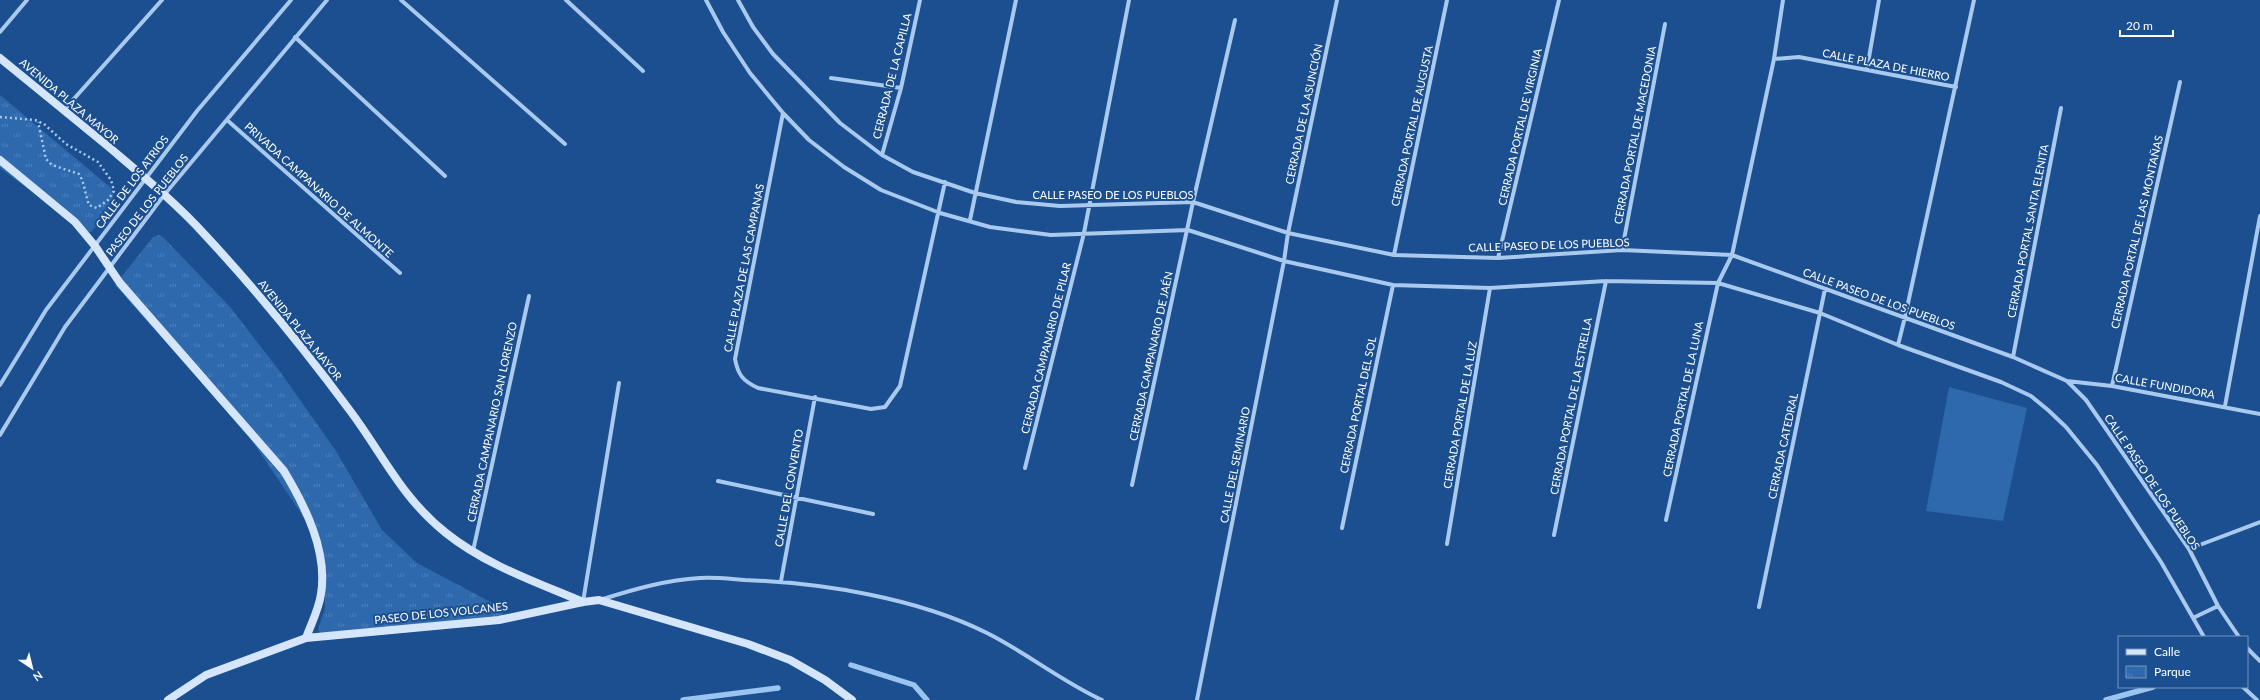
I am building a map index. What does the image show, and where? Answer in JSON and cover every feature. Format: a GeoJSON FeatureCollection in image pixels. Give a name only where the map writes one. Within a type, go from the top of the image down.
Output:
{"type":"FeatureCollection","features":[{"type":"Feature","properties":{"kind":"street"},"geometry":{"type":"LineString","coordinates":[[0,32],[27,0]]}},
{"type":"Feature","properties":{"kind":"street"},"geometry":{"type":"LineString","coordinates":[[64,110],[162,0]]}},
{"type":"Feature","properties":{"kind":"street","name":"CALLE DE LOS ATRIOS"},"geometry":{"type":"LineString","coordinates":[[0,385],[46,310],[196,111],[291,0]]}},
{"type":"Feature","properties":{"kind":"street","name":"PASEO DE LOS PUEBLOS"},"geometry":{"type":"LineString","coordinates":[[0,435],[65,327],[164,195],[327,0]]}},
{"type":"Feature","properties":{"kind":"street"},"geometry":{"type":"LineString","coordinates":[[401,0],[565,144]]}},
{"type":"Feature","properties":{"kind":"street"},"geometry":{"type":"LineString","coordinates":[[566,0],[643,72]]}},
{"type":"Feature","properties":{"kind":"street"},"geometry":{"type":"LineString","coordinates":[[706,0],[723,32],[750,73],[783,113],[810,140],[844,167],[881,190],[940,213],[970,220],[990,227],[1051,235],[1188,230],[1284,261],[1393,285],[1490,288],[1606,281],[1718,283],[1820,313],[1898,345],[2000,382],[2031,396],[2066,427],[2084,449],[2129,510],[2203,636]]}},
{"type":"Feature","properties":{"kind":"street","name":"CALLE PASEO DE LOS PUEBLOS"},"geometry":{"type":"LineString","coordinates":[[738,0],[753,27],[773,54],[840,123],[882,155],[913,172],[975,193],[1016,202],[1060,206],[1193,202],[1288,232],[1394,255],[1498,258],[1622,250],[1732,255],[2013,357],[2067,381],[2086,400],[2189,549],[2218,606],[2238,636]]}},
{"type":"Feature","properties":{"kind":"street","name":"CERRADA DE LA CAPILLA"},"geometry":{"type":"LineString","coordinates":[[882,155],[901,88],[920,0]]}},
{"type":"Feature","properties":{"kind":"street"},"geometry":{"type":"LineString","coordinates":[[970,220],[1016,0]]}},
{"type":"Feature","properties":{"kind":"street","name":"CERRADA CAMPANARIO DE PILAR"},"geometry":{"type":"LineString","coordinates":[[1026,468],[1084,233],[1088,204],[1128,0]]}},
{"type":"Feature","properties":{"kind":"street","name":"CERRADA DE LA ASUNCIÓN"},"geometry":{"type":"LineString","coordinates":[[1288,232],[1337,0]]}},
{"type":"Feature","properties":{"kind":"street","name":"CERRADA PORTAL DE AUGUSTA"},"geometry":{"type":"LineString","coordinates":[[1394,255],[1447,0]]}},
{"type":"Feature","properties":{"kind":"street","name":"CERRADA PORTAL DE VIRGINIA"},"geometry":{"type":"LineString","coordinates":[[1498,258],[1559,0]]}},
{"type":"Feature","properties":{"kind":"street"},"geometry":{"type":"LineString","coordinates":[[1732,255],[1774,59],[1783,0]]}},
{"type":"Feature","properties":{"kind":"street"},"geometry":{"type":"LineString","coordinates":[[1867,69],[1879,0]]}},
{"type":"Feature","properties":{"kind":"street"},"geometry":{"type":"LineString","coordinates":[[1956,88],[1974,0]]}},
{"type":"Feature","properties":{"kind":"street","name":"CERRADA CAMPANARIO DE JAÉN"},"geometry":{"type":"LineString","coordinates":[[1132,485],[1193,202],[1235,20]]}},
{"type":"Feature","properties":{"kind":"street","name":"CERRADA PORTAL DE MACEDONIA"},"geometry":{"type":"LineString","coordinates":[[1622,250],[1665,24]]}},
{"type":"Feature","properties":{"kind":"street"},"geometry":{"type":"LineString","coordinates":[[295,37],[445,176]]}},
{"type":"Feature","properties":{"kind":"street","name":"CALLE PLAZA DE HIERRO"},"geometry":{"type":"LineString","coordinates":[[1774,59],[1799,57],[1867,69],[1956,88],[1898,345]]}},
{"type":"Feature","properties":{"kind":"street","name":"AVENIDA PLAZA MAYOR"},"geometry":{"type":"LineString","coordinates":[[0,58],[146,179],[205,234],[278,318],[352,413],[386,467],[418,508],[445,532],[473,552],[509,571],[583,602]]}},
{"type":"Feature","properties":{"kind":"street"},"geometry":{"type":"LineString","coordinates":[[831,78],[901,88]]}},
{"type":"Feature","properties":{"kind":"street","name":"CERRADA PORTAL DE LAS MONTAÑAS"},"geometry":{"type":"LineString","coordinates":[[2112,386],[2180,82]]}},
{"type":"Feature","properties":{"kind":"street","name":"CERRADA PORTAL SANTA ELENITA"},"geometry":{"type":"LineString","coordinates":[[2013,357],[2061,108]]}},
{"type":"Feature","properties":{"kind":"street","name":"CALLE PLAZA DE LAS CAMPANAS"},"geometry":{"type":"LineString","coordinates":[[783,113],[735,359],[738,372],[744,382],[758,388],[871,408],[885,407],[895,396],[900,386],[940,213],[945,182]]}},
{"type":"Feature","properties":{"kind":"street","name":"PRIVADA CAMPANARIO DE ALMONTE"},"geometry":{"type":"LineString","coordinates":[[227,120],[400,273]]}},
{"type":"Feature","properties":{"kind":"street"},"geometry":{"type":"LineString","coordinates":[[0,160],[76,222],[95,246],[109,269],[284,471],[303,503],[322,565],[321,595],[306,638]]}},
{"type":"Feature","properties":{"kind":"street"},"geometry":{"type":"LineString","coordinates":[[2224,406],[2260,216]]}},
{"type":"Feature","properties":{"kind":"street","name":"CALLE DEL SEMINARIO"},"geometry":{"type":"LineString","coordinates":[[1197,700],[1284,261],[1288,232]]}},
{"type":"Feature","properties":{"kind":"street","name":"CERRADA PORTAL DE LA LUNA"},"geometry":{"type":"LineString","coordinates":[[1666,520],[1718,283],[1732,255]]}},
{"type":"Feature","properties":{"kind":"street","name":"CERRADA PORTAL DE LA ESTRELLA"},"geometry":{"type":"LineString","coordinates":[[1554,535],[1606,281]]}},
{"type":"Feature","properties":{"kind":"street","name":"CERRADA PORTAL DEL SOL"},"geometry":{"type":"LineString","coordinates":[[1342,528],[1393,285]]}},
{"type":"Feature","properties":{"kind":"street","name":"CERRADA PORTAL DE LA LUZ"},"geometry":{"type":"LineString","coordinates":[[1447,544],[1490,288]]}},
{"type":"Feature","properties":{"kind":"street","name":"CERRADA CATEDRAL"},"geometry":{"type":"LineString","coordinates":[[1759,607],[1825,289]]}},
{"type":"Feature","properties":{"kind":"street","name":"CERRADA CAMPANARIO SAN LORENZO"},"geometry":{"type":"LineString","coordinates":[[473,552],[529,296]]}},
{"type":"Feature","properties":{"kind":"street","name":"CALLE FUNDIDORA"},"geometry":{"type":"LineString","coordinates":[[2067,381],[2112,386],[2260,414]]}},
{"type":"Feature","properties":{"kind":"street"},"geometry":{"type":"LineString","coordinates":[[583,602],[619,383]]}},
{"type":"Feature","properties":{"kind":"street","name":"CALLE DEL CONVENTO"},"geometry":{"type":"LineString","coordinates":[[781,581],[815,397]]}},
{"type":"Feature","properties":{"kind":"street"},"geometry":{"type":"LineString","coordinates":[[718,480],[874,514]]}},
{"type":"Feature","properties":{"kind":"street"},"geometry":{"type":"LineString","coordinates":[[2189,549],[2260,522]]}},
{"type":"Feature","properties":{"kind":"street"},"geometry":{"type":"LineString","coordinates":[[599,600],[651,584],[701,578],[781,581],[871,596],[931,611],[987,633],[1077,688],[1102,700]]}},
{"type":"Feature","properties":{"kind":"street","name":"PASEO DE LOS VOLCANES"},"geometry":{"type":"LineString","coordinates":[[168,700],[206,675],[306,638],[499,620],[599,600],[748,644],[790,660],[825,680],[852,700]]}},
{"type":"Feature","properties":{"kind":"street"},"geometry":{"type":"LineString","coordinates":[[2194,618],[2218,606]]}},
{"type":"Feature","properties":{"kind":"street"},"geometry":{"type":"LineString","coordinates":[[2248,649],[2260,661]]}},
{"type":"Feature","properties":{"kind":"street"},"geometry":{"type":"LineString","coordinates":[[2244,688],[2257,700]]}},
{"type":"Feature","properties":{"kind":"path"},"geometry":{"type":"LineString","coordinates":[[0,117],[38,122],[78,152],[98,162],[111,180],[114,191],[108,200],[97,208],[89,205],[85,196],[84,183],[79,174],[52,165],[46,158],[38,122]]}},
{"type":"Feature","properties":{"kind":"green space"},"geometry":{"type":"Polygon","coordinates":[[[0,95],[110,187],[113,194],[112,206],[105,217],[91,232],[82,232],[63,215],[0,168],[0,95]]]}},
{"type":"Feature","properties":{"kind":"green space"},"geometry":{"type":"Polygon","coordinates":[[[159,235],[164,238],[231,308],[281,373],[336,451],[382,530],[417,563],[498,606],[503,611],[503,619],[327,640],[318,630],[325,608],[325,582],[311,528],[248,435],[115,285],[153,237],[159,235]]]}},
{"type":"Feature","properties":{"kind":"green space"},"geometry":{"type":"Polygon","coordinates":[[[1949,387],[2027,408],[2003,521],[1926,511],[1949,387]]]}},
{"type":"Feature","properties":{"kind":"waterway"},"geometry":{"type":"LineString","coordinates":[[851,665],[914,685],[927,700]]}},
{"type":"Feature","properties":{"kind":"waterway"},"geometry":{"type":"LineString","coordinates":[[683,700],[778,688]]}},
{"type":"Feature","properties":{"kind":"waterway"},"geometry":{"type":"LineString","coordinates":[[2106,700],[2149,688]]}}]}
